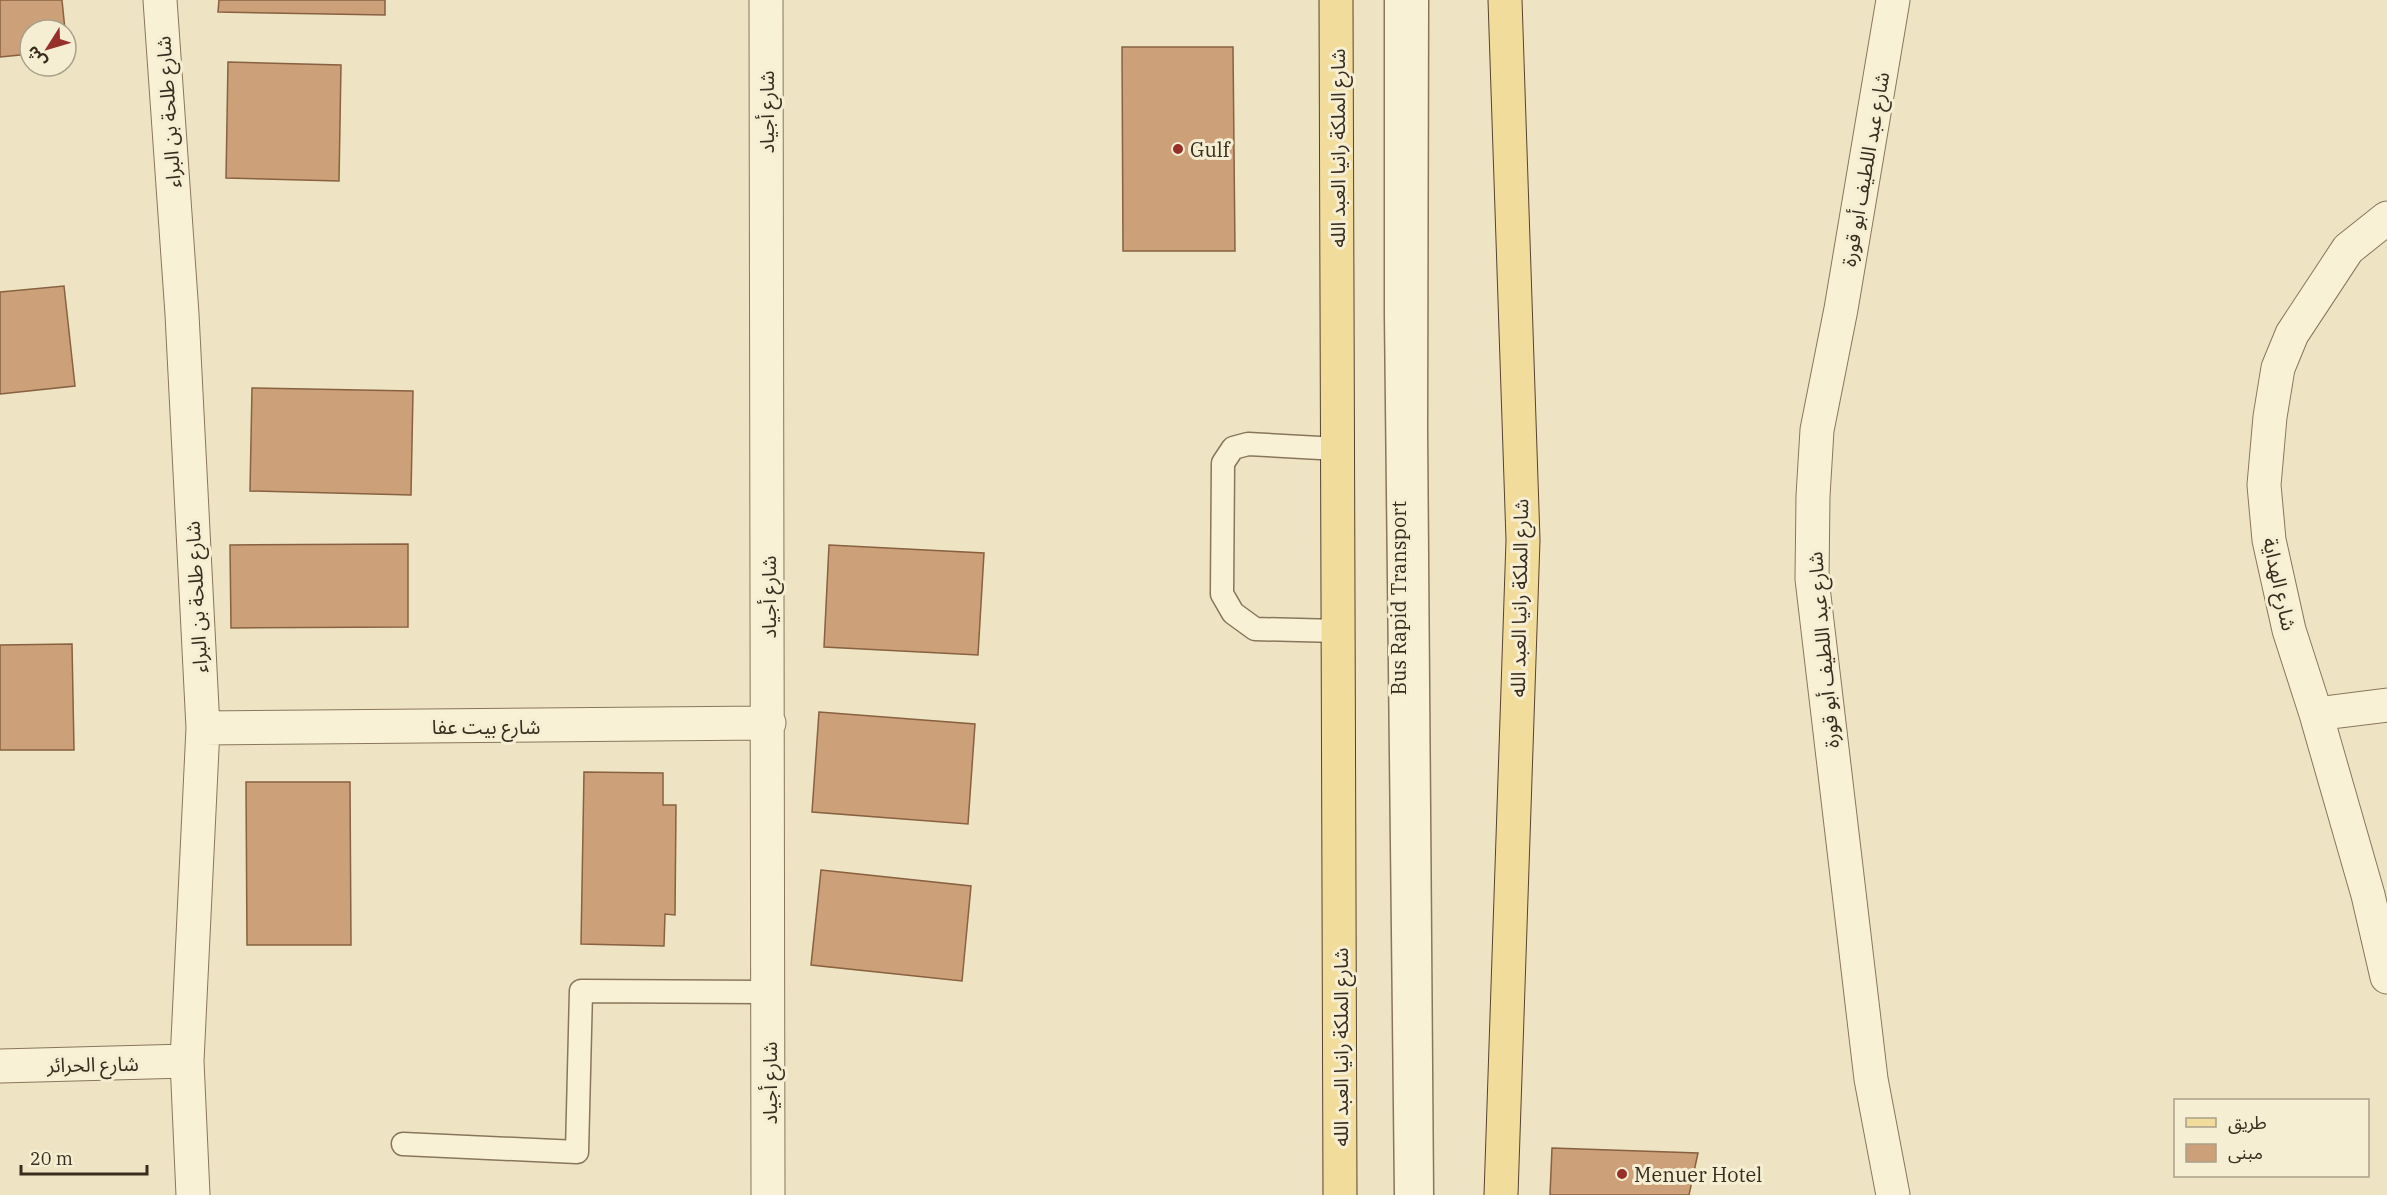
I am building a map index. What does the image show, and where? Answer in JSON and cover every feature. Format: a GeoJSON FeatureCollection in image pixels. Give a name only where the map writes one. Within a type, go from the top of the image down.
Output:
{"type":"FeatureCollection","features":[{"type":"Feature","properties":{"kind":"main road","name":"شارع الملكة رانيا العبد الله"},"geometry":{"type":"LineString","coordinates":[[1336,0],[1340,1195]]}},
{"type":"Feature","properties":{"kind":"main road","name":"شارع الملكة رانيا العبد الله"},"geometry":{"type":"LineString","coordinates":[[1501,1195],[1522,540],[1505,0]]}},
{"type":"Feature","properties":{"kind":"street","name":"شارع طلحة بن البراء"},"geometry":{"type":"LineString","coordinates":[[160,0],[182,314],[203,728],[187,1061],[193,1195]]}},
{"type":"Feature","properties":{"kind":"street","name":"شارع أجياد"},"geometry":{"type":"LineString","coordinates":[[766,0],[768,1195]]}},
{"type":"Feature","properties":{"kind":"street","name":"شارع عبد اللطيف أبو قورة"},"geometry":{"type":"LineString","coordinates":[[1893,0],[1841,309],[1817,430],[1812,579],[1871,1079],[1893,1195]]}},
{"type":"Feature","properties":{"kind":"street","name":"شارع الهداية"},"geometry":{"type":"LineString","coordinates":[[2387,218],[2348,249],[2292,334],[2278,368],[2270,417],[2264,485],[2269,540],[2289,630],[2316,714],[2368,895],[2387,977]]}},
{"type":"Feature","properties":{"kind":"street"},"geometry":{"type":"LineString","coordinates":[[2316,714],[2387,705]]}},
{"type":"Feature","properties":{"kind":"street","name":"شارع بيت عفا"},"geometry":{"type":"LineString","coordinates":[[203,728],[769,723]]}},
{"type":"Feature","properties":{"kind":"street","name":"شارع الحرائر"},"geometry":{"type":"LineString","coordinates":[[0,1066],[187,1061]]}},
{"type":"Feature","properties":{"kind":"lane","name":"Bus Rapid Transport"},"geometry":{"type":"LineString","coordinates":[[1396,0],[1396,315],[1406,1195]]}},
{"type":"Feature","properties":{"kind":"lane","name":"Bus Rapid Transport"},"geometry":{"type":"LineString","coordinates":[[1417,0],[1416,429],[1422,1195]]}},
{"type":"Feature","properties":{"kind":"lane"},"geometry":{"type":"LineString","coordinates":[[1338,449],[1248,444],[1233,448],[1223,463],[1221,594],[1233,613],[1256,628],[1338,631]]}},
{"type":"Feature","properties":{"kind":"lane"},"geometry":{"type":"LineString","coordinates":[[403,1144],[577,1152],[580,991],[769,992]]}},
{"type":"Feature","properties":{"kind":"building"},"geometry":{"type":"Polygon","coordinates":[[[0,0],[62,0],[64,18],[18,18],[18,55],[0,57],[0,0]]]}},
{"type":"Feature","properties":{"kind":"building"},"geometry":{"type":"Polygon","coordinates":[[[219,0],[385,0],[385,15],[218,12],[219,0]]]}},
{"type":"Feature","properties":{"kind":"building","name":"Gulf"},"geometry":{"type":"Polygon","coordinates":[[[1122,47],[1233,47],[1235,251],[1123,251],[1122,47]]]}},
{"type":"Feature","properties":{"kind":"building"},"geometry":{"type":"Polygon","coordinates":[[[228,62],[341,65],[339,181],[226,178],[228,62]]]}},
{"type":"Feature","properties":{"kind":"building"},"geometry":{"type":"Polygon","coordinates":[[[64,286],[75,386],[0,394],[0,292],[64,286]]]}},
{"type":"Feature","properties":{"kind":"building"},"geometry":{"type":"Polygon","coordinates":[[[252,388],[413,391],[411,495],[250,491],[252,388]]]}},
{"type":"Feature","properties":{"kind":"building"},"geometry":{"type":"Polygon","coordinates":[[[408,544],[408,627],[231,628],[230,545],[408,544]]]}},
{"type":"Feature","properties":{"kind":"building"},"geometry":{"type":"Polygon","coordinates":[[[829,545],[984,553],[978,655],[824,647],[829,545]]]}},
{"type":"Feature","properties":{"kind":"building"},"geometry":{"type":"Polygon","coordinates":[[[72,644],[74,750],[0,750],[0,645],[72,644]]]}},
{"type":"Feature","properties":{"kind":"building"},"geometry":{"type":"Polygon","coordinates":[[[819,712],[975,724],[968,824],[812,812],[819,712]]]}},
{"type":"Feature","properties":{"kind":"building"},"geometry":{"type":"Polygon","coordinates":[[[584,772],[663,773],[663,805],[676,805],[675,915],[665,914],[664,946],[581,944],[584,772]]]}},
{"type":"Feature","properties":{"kind":"building"},"geometry":{"type":"Polygon","coordinates":[[[246,782],[350,782],[351,945],[247,945],[246,782]]]}},
{"type":"Feature","properties":{"kind":"building"},"geometry":{"type":"Polygon","coordinates":[[[821,870],[971,886],[962,981],[811,965],[821,870]]]}},
{"type":"Feature","properties":{"kind":"building","name":"Menuer Hotel"},"geometry":{"type":"Polygon","coordinates":[[[1552,1148],[1698,1153],[1689,1195],[1550,1195],[1552,1148]]]}},
{"type":"Feature","properties":{"kind":"place","name":"Gulf"},"geometry":{"type":"Point","coordinates":[1178,149]}},
{"type":"Feature","properties":{"kind":"place","name":"Menuer Hotel"},"geometry":{"type":"Point","coordinates":[1622,1174]}}]}
